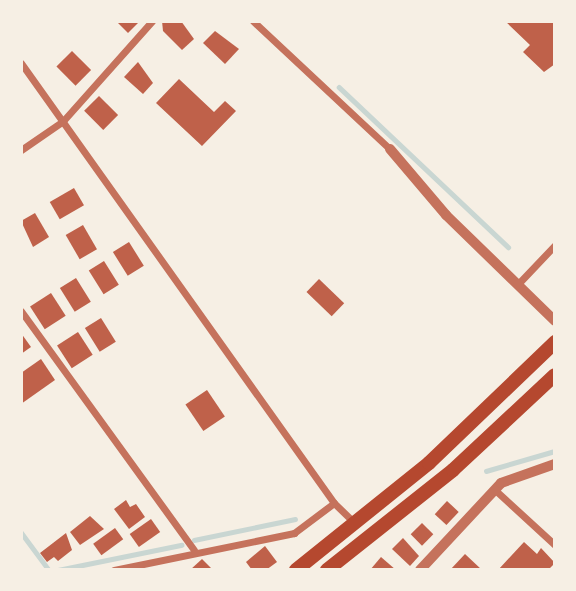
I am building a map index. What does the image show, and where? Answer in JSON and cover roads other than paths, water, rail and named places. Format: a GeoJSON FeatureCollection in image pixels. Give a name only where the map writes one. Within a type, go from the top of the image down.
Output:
{"type":"FeatureCollection","features":[{"type":"Feature","properties":{"kind":"highway"},"geometry":{"type":"LineString","coordinates":[[296,570],[355,524],[478,418],[555,342]]}},
{"type":"Feature","properties":{"kind":"highway"},"geometry":{"type":"LineString","coordinates":[[327,570],[434,486],[555,375]]}},
{"type":"Feature","properties":{"kind":"street"},"geometry":{"type":"LineString","coordinates":[[21,150],[64,121],[152,21]]}},
{"type":"Feature","properties":{"kind":"street"},"geometry":{"type":"LineString","coordinates":[[253,21],[390,149],[446,215],[555,321]]}},
{"type":"Feature","properties":{"kind":"street"},"geometry":{"type":"LineString","coordinates":[[21,63],[334,503],[355,524]]}},
{"type":"Feature","properties":{"kind":"street"},"geometry":{"type":"LineString","coordinates":[[517,285],[555,245]]}},
{"type":"Feature","properties":{"kind":"street"},"geometry":{"type":"LineString","coordinates":[[21,311],[194,550]]}},
{"type":"Feature","properties":{"kind":"street"},"geometry":{"type":"LineString","coordinates":[[420,570],[495,489],[514,477],[555,464]]}},
{"type":"Feature","properties":{"kind":"street"},"geometry":{"type":"LineString","coordinates":[[495,489],[555,545]]}},
{"type":"Feature","properties":{"kind":"street"},"geometry":{"type":"LineString","coordinates":[[114,570],[194,550],[294,533],[334,503]]}},
{"type":"Feature","properties":{"kind":"waterway"},"geometry":{"type":"LineString","coordinates":[[339,87],[508,247]]}},
{"type":"Feature","properties":{"kind":"waterway"},"geometry":{"type":"LineString","coordinates":[[486,471],[555,451]]}},
{"type":"Feature","properties":{"kind":"waterway"},"geometry":{"type":"LineString","coordinates":[[194,540],[295,519]]}},
{"type":"Feature","properties":{"kind":"waterway"},"geometry":{"type":"LineString","coordinates":[[21,532],[49,570]]}},
{"type":"Feature","properties":{"kind":"waterway"},"geometry":{"type":"LineString","coordinates":[[58,570],[181,545]]}}]}
